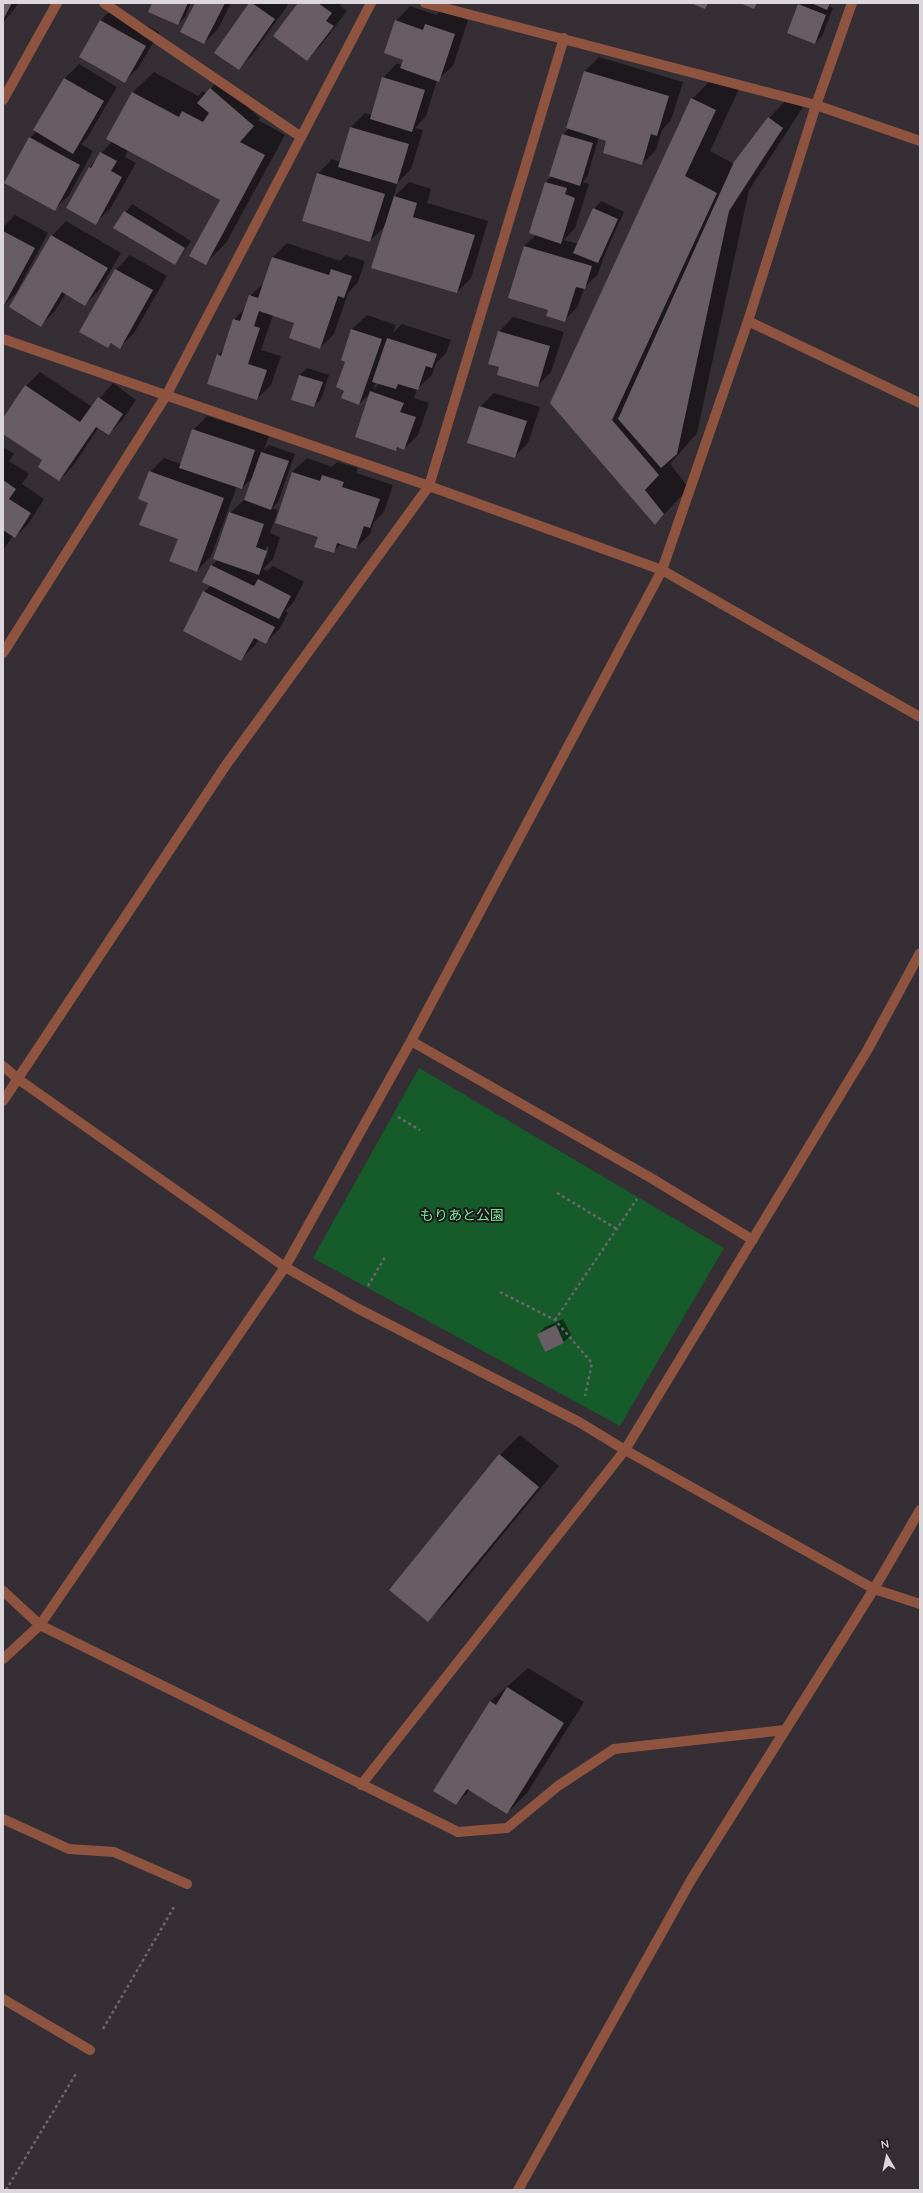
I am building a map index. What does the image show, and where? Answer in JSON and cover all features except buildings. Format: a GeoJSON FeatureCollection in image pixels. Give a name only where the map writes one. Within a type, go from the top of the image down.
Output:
{"type":"FeatureCollection","features":[{"type":"Feature","properties":{"kind":"street"},"geometry":{"type":"LineString","coordinates":[[3,100],[57,3]]}},
{"type":"Feature","properties":{"kind":"street"},"geometry":{"type":"LineString","coordinates":[[104,3],[301,137]]}},
{"type":"Feature","properties":{"kind":"street"},"geometry":{"type":"LineString","coordinates":[[3,653],[167,394],[371,3]]}},
{"type":"Feature","properties":{"kind":"street"},"geometry":{"type":"LineString","coordinates":[[425,3],[564,38],[816,105],[920,141]]}},
{"type":"Feature","properties":{"kind":"street"},"geometry":{"type":"LineString","coordinates":[[3,1660],[40,1625],[286,1267],[411,1041],[662,570],[748,321],[816,105],[852,3]]}},
{"type":"Feature","properties":{"kind":"street"},"geometry":{"type":"LineString","coordinates":[[3,1101],[226,765],[429,486],[564,38]]}},
{"type":"Feature","properties":{"kind":"street"},"geometry":{"type":"LineString","coordinates":[[748,321],[920,404]]}},
{"type":"Feature","properties":{"kind":"street"},"geometry":{"type":"LineString","coordinates":[[3,339],[167,394],[662,570],[920,717]]}},
{"type":"Feature","properties":{"kind":"street"},"geometry":{"type":"LineString","coordinates":[[361,1784],[625,1450],[868,1049],[920,953]]}},
{"type":"Feature","properties":{"kind":"street"},"geometry":{"type":"LineString","coordinates":[[411,1041],[651,1178],[753,1240]]}},
{"type":"Feature","properties":{"kind":"street"},"geometry":{"type":"LineString","coordinates":[[3,1066],[18,1079],[286,1267],[356,1307],[579,1422],[625,1450],[874,1590],[920,1604]]}},
{"type":"Feature","properties":{"kind":"street"},"geometry":{"type":"LineString","coordinates":[[518,2190],[691,1880],[874,1590],[920,1510]]}},
{"type":"Feature","properties":{"kind":"street"},"geometry":{"type":"LineString","coordinates":[[3,1591],[40,1625],[458,1832],[508,1828],[558,1786],[614,1749],[786,1730]]}},
{"type":"Feature","properties":{"kind":"street"},"geometry":{"type":"LineString","coordinates":[[3,1819],[69,1849],[114,1852],[187,1884]]}},
{"type":"Feature","properties":{"kind":"street"},"geometry":{"type":"LineString","coordinates":[[3,1999],[90,2050]]}},
{"type":"Feature","properties":{"kind":"path"},"geometry":{"type":"LineString","coordinates":[[555,1320],[651,1178]]}},
{"type":"Feature","properties":{"kind":"path"},"geometry":{"type":"LineString","coordinates":[[557,1193],[617,1229]]}},
{"type":"Feature","properties":{"kind":"path"},"geometry":{"type":"LineString","coordinates":[[356,1307],[385,1257]]}},
{"type":"Feature","properties":{"kind":"path"},"geometry":{"type":"LineString","coordinates":[[500,1292],[555,1320],[592,1363],[579,1422]]}},
{"type":"Feature","properties":{"kind":"green space","name":"もりあと公園"},"geometry":{"type":"Polygon","coordinates":[[[419,1068],[724,1248],[620,1426],[313,1258],[419,1068]]]}}]}
